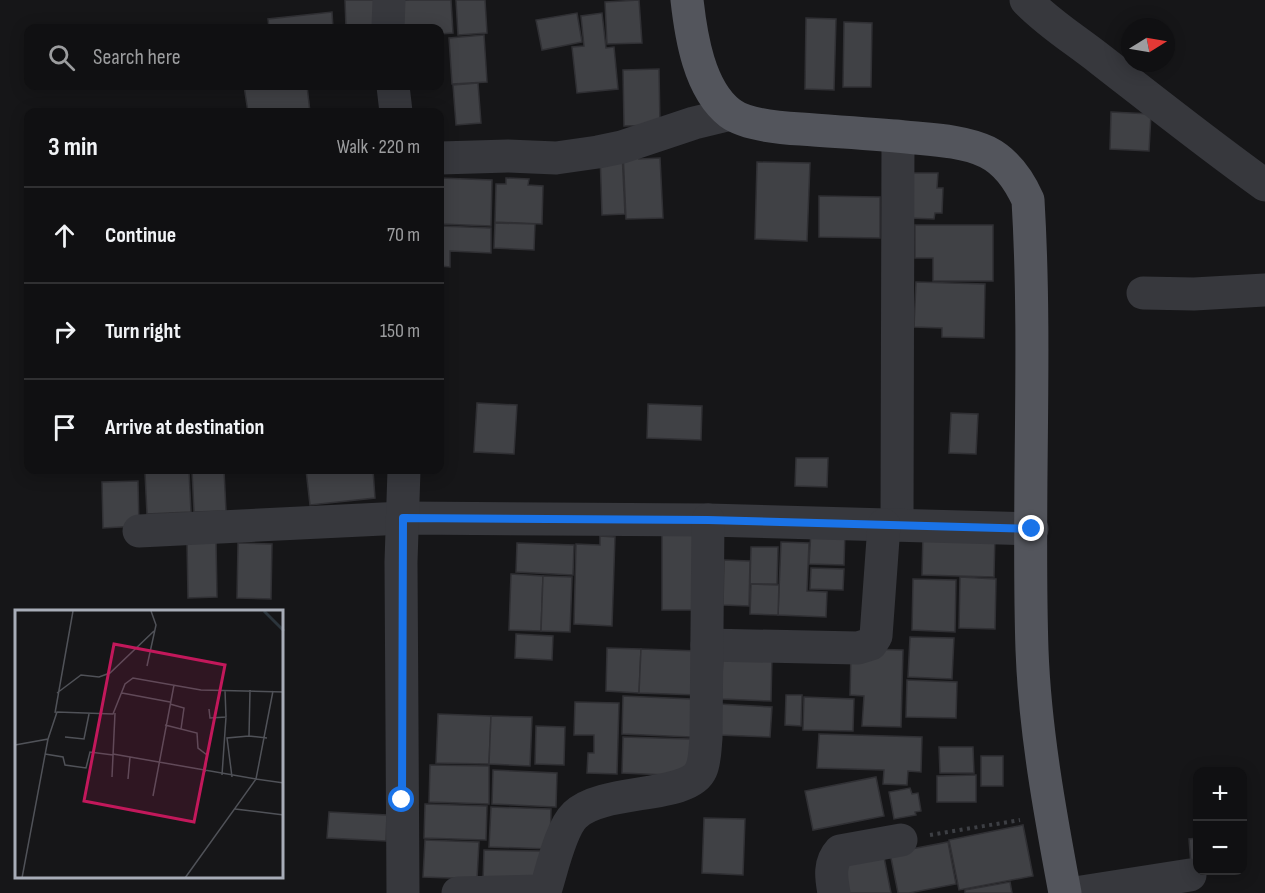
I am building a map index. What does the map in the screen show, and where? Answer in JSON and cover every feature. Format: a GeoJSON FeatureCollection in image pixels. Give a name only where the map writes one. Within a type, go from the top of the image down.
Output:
{"type":"FeatureCollection","features":[{"type":"Feature","properties":{"kind":"main road"},"geometry":{"type":"LineString","coordinates":[[687,0],[691,34],[702,71],[715,96],[731,114],[752,122],[783,128],[898,136],[970,146],[988,152],[1004,163],[1020,182],[1028,200],[1032,385],[1032,651],[1041,743],[1065,893]]}},
{"type":"Feature","properties":{"kind":"street"},"geometry":{"type":"LineString","coordinates":[[388,0],[388,24]]}},
{"type":"Feature","properties":{"kind":"street"},"geometry":{"type":"LineString","coordinates":[[1026,0],[1061,32],[1095,54],[1184,125],[1265,185]]}},
{"type":"Feature","properties":{"kind":"street"},"geometry":{"type":"LineString","coordinates":[[393,90],[396,108]]}},
{"type":"Feature","properties":{"kind":"street"},"geometry":{"type":"LineString","coordinates":[[444,158],[508,156],[556,158],[587,154],[622,147],[694,123],[731,114]]}},
{"type":"Feature","properties":{"kind":"street"},"geometry":{"type":"LineString","coordinates":[[707,645],[858,648],[871,644],[876,636],[890,525],[898,136]]}},
{"type":"Feature","properties":{"kind":"street"},"geometry":{"type":"LineString","coordinates":[[1143,292],[1194,294],[1265,290]]}},
{"type":"Feature","properties":{"kind":"street"},"geometry":{"type":"LineString","coordinates":[[403,893],[401,573],[404,474]]}},
{"type":"Feature","properties":{"kind":"street"},"geometry":{"type":"LineString","coordinates":[[139,531],[403,518],[708,520],[1032,529]]}},
{"type":"Feature","properties":{"kind":"street"},"geometry":{"type":"LineString","coordinates":[[458,893],[540,891],[546,888],[562,837],[572,818],[581,810],[591,804],[679,787],[695,779],[702,770],[706,738],[708,520]]}},
{"type":"Feature","properties":{"kind":"street"},"geometry":{"type":"LineString","coordinates":[[834,893],[830,875],[834,857],[840,851],[901,840]]}},
{"type":"Feature","properties":{"kind":"street"},"geometry":{"type":"LineString","coordinates":[[1075,893],[1190,875]]}},
{"type":"Feature","properties":{"kind":"path"},"geometry":{"type":"LineString","coordinates":[[901,840],[1051,815]]}},
{"type":"Feature","properties":{"kind":"building"},"geometry":{"type":"Polygon","coordinates":[[[345,0],[380,0],[381,24],[346,24],[345,0]]]}},
{"type":"Feature","properties":{"kind":"building"},"geometry":{"type":"Polygon","coordinates":[[[451,0],[453,33],[444,34],[444,24],[394,24],[392,1],[451,0]]]}},
{"type":"Feature","properties":{"kind":"building"},"geometry":{"type":"Polygon","coordinates":[[[456,0],[485,0],[487,33],[458,35],[456,0]]]}},
{"type":"Feature","properties":{"kind":"building"},"geometry":{"type":"Polygon","coordinates":[[[639,0],[642,43],[607,44],[605,2],[639,0]]]}},
{"type":"Feature","properties":{"kind":"building"},"geometry":{"type":"Polygon","coordinates":[[[332,12],[333,24],[269,24],[268,19],[332,12]]]}},
{"type":"Feature","properties":{"kind":"building"},"geometry":{"type":"Polygon","coordinates":[[[577,13],[582,42],[542,50],[536,20],[577,13]]]}},
{"type":"Feature","properties":{"kind":"building"},"geometry":{"type":"Polygon","coordinates":[[[602,13],[606,48],[614,47],[618,89],[577,93],[572,47],[584,46],[581,16],[602,13]]]}},
{"type":"Feature","properties":{"kind":"building"},"geometry":{"type":"Polygon","coordinates":[[[806,18],[836,19],[834,90],[805,89],[806,18]]]}},
{"type":"Feature","properties":{"kind":"building"},"geometry":{"type":"Polygon","coordinates":[[[844,22],[872,23],[871,87],[843,87],[844,22]]]}},
{"type":"Feature","properties":{"kind":"building"},"geometry":{"type":"Polygon","coordinates":[[[484,35],[487,82],[452,84],[449,38],[484,35]]]}},
{"type":"Feature","properties":{"kind":"building"},"geometry":{"type":"Polygon","coordinates":[[[659,69],[660,125],[624,126],[623,70],[659,69]]]}},
{"type":"Feature","properties":{"kind":"building"},"geometry":{"type":"Polygon","coordinates":[[[478,83],[481,123],[456,125],[453,85],[478,83]]]}},
{"type":"Feature","properties":{"kind":"building"},"geometry":{"type":"Polygon","coordinates":[[[245,90],[307,90],[310,108],[247,108],[245,90]]]}},
{"type":"Feature","properties":{"kind":"building"},"geometry":{"type":"Polygon","coordinates":[[[1111,112],[1151,114],[1149,151],[1110,149],[1111,112]]]}},
{"type":"Feature","properties":{"kind":"building"},"geometry":{"type":"Polygon","coordinates":[[[622,152],[625,214],[602,215],[600,153],[622,152]]]}},
{"type":"Feature","properties":{"kind":"building"},"geometry":{"type":"Polygon","coordinates":[[[623,152],[639,152],[639,159],[660,158],[663,218],[626,219],[623,152]]]}},
{"type":"Feature","properties":{"kind":"building"},"geometry":{"type":"Polygon","coordinates":[[[757,162],[810,163],[807,241],[755,239],[757,162]]]}},
{"type":"Feature","properties":{"kind":"building"},"geometry":{"type":"Polygon","coordinates":[[[912,173],[938,173],[937,188],[943,188],[942,213],[935,213],[934,219],[909,218],[912,173]]]}},
{"type":"Feature","properties":{"kind":"building"},"geometry":{"type":"Polygon","coordinates":[[[444,178],[492,180],[491,226],[444,224],[444,178]]]}},
{"type":"Feature","properties":{"kind":"building"},"geometry":{"type":"Polygon","coordinates":[[[506,178],[529,179],[528,185],[543,186],[542,224],[495,222],[496,184],[506,184],[506,178]]]}},
{"type":"Feature","properties":{"kind":"building"},"geometry":{"type":"Polygon","coordinates":[[[819,196],[880,197],[880,238],[819,237],[819,196]]]}},
{"type":"Feature","properties":{"kind":"building"},"geometry":{"type":"Polygon","coordinates":[[[495,223],[535,224],[534,250],[494,248],[495,223]]]}},
{"type":"Feature","properties":{"kind":"building"},"geometry":{"type":"Polygon","coordinates":[[[915,225],[993,225],[993,281],[933,281],[933,258],[915,258],[915,225]]]}},
{"type":"Feature","properties":{"kind":"building"},"geometry":{"type":"Polygon","coordinates":[[[444,226],[491,228],[491,253],[450,251],[450,267],[444,266],[444,226]]]}},
{"type":"Feature","properties":{"kind":"building"},"geometry":{"type":"Polygon","coordinates":[[[916,282],[985,284],[984,338],[942,337],[942,328],[914,327],[916,282]]]}},
{"type":"Feature","properties":{"kind":"building"},"geometry":{"type":"Polygon","coordinates":[[[477,403],[517,405],[514,454],[474,452],[477,403]]]}},
{"type":"Feature","properties":{"kind":"building"},"geometry":{"type":"Polygon","coordinates":[[[648,404],[702,406],[701,440],[647,438],[648,404]]]}},
{"type":"Feature","properties":{"kind":"building"},"geometry":{"type":"Polygon","coordinates":[[[951,413],[978,414],[976,454],[949,453],[951,413]]]}},
{"type":"Feature","properties":{"kind":"building"},"geometry":{"type":"Polygon","coordinates":[[[796,458],[828,458],[827,487],[795,486],[796,458]]]}},
{"type":"Feature","properties":{"kind":"building"},"geometry":{"type":"Polygon","coordinates":[[[145,474],[189,474],[191,512],[147,514],[145,474]]]}},
{"type":"Feature","properties":{"kind":"building"},"geometry":{"type":"Polygon","coordinates":[[[192,474],[224,474],[226,511],[194,512],[192,474]]]}},
{"type":"Feature","properties":{"kind":"building"},"geometry":{"type":"Polygon","coordinates":[[[306,474],[373,474],[375,498],[310,505],[306,474]]]}},
{"type":"Feature","properties":{"kind":"building"},"geometry":{"type":"Polygon","coordinates":[[[138,481],[139,526],[103,528],[102,482],[138,481]]]}},
{"type":"Feature","properties":{"kind":"building"},"geometry":{"type":"Polygon","coordinates":[[[662,531],[701,531],[701,610],[662,610],[662,531]]]}},
{"type":"Feature","properties":{"kind":"building"},"geometry":{"type":"Polygon","coordinates":[[[811,531],[845,532],[844,565],[809,564],[811,531]]]}},
{"type":"Feature","properties":{"kind":"building"},"geometry":{"type":"Polygon","coordinates":[[[923,532],[995,534],[994,577],[922,575],[923,532]]]}},
{"type":"Feature","properties":{"kind":"building"},"geometry":{"type":"Polygon","coordinates":[[[600,536],[615,537],[612,626],[574,624],[576,544],[600,545],[600,536]]]}},
{"type":"Feature","properties":{"kind":"building"},"geometry":{"type":"Polygon","coordinates":[[[187,541],[216,541],[217,597],[188,598],[187,541]]]}},
{"type":"Feature","properties":{"kind":"building"},"geometry":{"type":"Polygon","coordinates":[[[781,542],[809,543],[807,591],[827,592],[826,617],[778,615],[781,542]]]}},
{"type":"Feature","properties":{"kind":"building"},"geometry":{"type":"Polygon","coordinates":[[[238,543],[272,544],[271,599],[237,598],[238,543]]]}},
{"type":"Feature","properties":{"kind":"building"},"geometry":{"type":"Polygon","coordinates":[[[517,543],[574,545],[573,575],[516,572],[517,543]]]}},
{"type":"Feature","properties":{"kind":"building"},"geometry":{"type":"Polygon","coordinates":[[[751,547],[778,547],[777,584],[750,584],[751,547]]]}},
{"type":"Feature","properties":{"kind":"building"},"geometry":{"type":"Polygon","coordinates":[[[724,560],[750,561],[749,606],[723,605],[724,560]]]}},
{"type":"Feature","properties":{"kind":"building"},"geometry":{"type":"Polygon","coordinates":[[[811,568],[844,569],[843,590],[810,589],[811,568]]]}},
{"type":"Feature","properties":{"kind":"building"},"geometry":{"type":"Polygon","coordinates":[[[511,574],[543,576],[541,631],[509,630],[511,574]]]}},
{"type":"Feature","properties":{"kind":"building"},"geometry":{"type":"Polygon","coordinates":[[[543,576],[572,577],[570,632],[541,631],[543,576]]]}},
{"type":"Feature","properties":{"kind":"building"},"geometry":{"type":"Polygon","coordinates":[[[960,577],[996,579],[995,629],[959,628],[960,577]]]}},
{"type":"Feature","properties":{"kind":"building"},"geometry":{"type":"Polygon","coordinates":[[[913,579],[956,580],[955,632],[912,630],[913,579]]]}},
{"type":"Feature","properties":{"kind":"building"},"geometry":{"type":"Polygon","coordinates":[[[751,584],[779,585],[778,615],[750,614],[751,584]]]}},
{"type":"Feature","properties":{"kind":"building"},"geometry":{"type":"Polygon","coordinates":[[[516,634],[553,636],[552,660],[515,658],[516,634]]]}},
{"type":"Feature","properties":{"kind":"building"},"geometry":{"type":"Polygon","coordinates":[[[910,637],[954,638],[952,679],[908,677],[910,637]]]}},
{"type":"Feature","properties":{"kind":"building"},"geometry":{"type":"Polygon","coordinates":[[[607,648],[641,649],[639,693],[606,691],[607,648]]]}},
{"type":"Feature","properties":{"kind":"building"},"geometry":{"type":"Polygon","coordinates":[[[641,649],[699,651],[698,695],[639,693],[641,649]]]}},
{"type":"Feature","properties":{"kind":"building"},"geometry":{"type":"Polygon","coordinates":[[[865,649],[903,650],[901,727],[862,726],[864,696],[850,695],[851,652],[865,649]]]}},
{"type":"Feature","properties":{"kind":"building"},"geometry":{"type":"Polygon","coordinates":[[[723,655],[772,656],[771,701],[721,699],[723,655]]]}},
{"type":"Feature","properties":{"kind":"building"},"geometry":{"type":"Polygon","coordinates":[[[907,680],[957,682],[956,718],[906,717],[907,680]]]}},
{"type":"Feature","properties":{"kind":"building"},"geometry":{"type":"Polygon","coordinates":[[[786,695],[802,695],[801,726],[785,725],[786,695]]]}},
{"type":"Feature","properties":{"kind":"building"},"geometry":{"type":"Polygon","coordinates":[[[623,696],[692,699],[691,737],[622,734],[623,696]]]}},
{"type":"Feature","properties":{"kind":"building"},"geometry":{"type":"Polygon","coordinates":[[[804,697],[854,699],[853,731],[803,730],[804,697]]]}},
{"type":"Feature","properties":{"kind":"building"},"geometry":{"type":"Polygon","coordinates":[[[575,702],[619,703],[617,774],[587,773],[588,753],[594,753],[594,735],[574,735],[575,702]]]}},
{"type":"Feature","properties":{"kind":"building"},"geometry":{"type":"Polygon","coordinates":[[[719,704],[772,707],[770,737],[718,735],[719,704]]]}},
{"type":"Feature","properties":{"kind":"building"},"geometry":{"type":"Polygon","coordinates":[[[438,714],[491,716],[489,764],[436,763],[438,714]]]}},
{"type":"Feature","properties":{"kind":"building"},"geometry":{"type":"Polygon","coordinates":[[[491,716],[532,717],[530,766],[489,764],[491,716]]]}},
{"type":"Feature","properties":{"kind":"building"},"geometry":{"type":"Polygon","coordinates":[[[536,726],[565,727],[564,765],[535,764],[536,726]]]}},
{"type":"Feature","properties":{"kind":"building"},"geometry":{"type":"Polygon","coordinates":[[[819,734],[922,737],[921,772],[908,771],[907,785],[883,784],[884,770],[817,768],[819,734]]]}},
{"type":"Feature","properties":{"kind":"building"},"geometry":{"type":"Polygon","coordinates":[[[623,737],[691,739],[689,776],[622,773],[623,737]]]}},
{"type":"Feature","properties":{"kind":"building"},"geometry":{"type":"Polygon","coordinates":[[[939,747],[973,747],[974,773],[940,773],[939,747]]]}},
{"type":"Feature","properties":{"kind":"building"},"geometry":{"type":"Polygon","coordinates":[[[981,756],[1003,756],[1003,786],[981,786],[981,756]]]}},
{"type":"Feature","properties":{"kind":"building"},"geometry":{"type":"Polygon","coordinates":[[[430,765],[489,766],[489,804],[429,802],[430,765]]]}},
{"type":"Feature","properties":{"kind":"building"},"geometry":{"type":"Polygon","coordinates":[[[493,770],[557,773],[556,807],[492,804],[493,770]]]}},
{"type":"Feature","properties":{"kind":"building"},"geometry":{"type":"Polygon","coordinates":[[[976,775],[976,802],[937,802],[937,776],[976,775]]]}},
{"type":"Feature","properties":{"kind":"building"},"geometry":{"type":"Polygon","coordinates":[[[876,777],[884,816],[813,830],[805,791],[876,777]]]}},
{"type":"Feature","properties":{"kind":"building"},"geometry":{"type":"Polygon","coordinates":[[[910,788],[912,794],[918,793],[921,811],[915,812],[916,815],[894,819],[889,792],[910,788]]]}},
{"type":"Feature","properties":{"kind":"building"},"geometry":{"type":"Polygon","coordinates":[[[425,804],[487,806],[486,840],[424,838],[425,804]]]}},
{"type":"Feature","properties":{"kind":"building"},"geometry":{"type":"Polygon","coordinates":[[[491,807],[551,809],[550,849],[489,847],[491,807]]]}},
{"type":"Feature","properties":{"kind":"building"},"geometry":{"type":"Polygon","coordinates":[[[329,812],[387,815],[386,841],[327,838],[329,812]]]}},
{"type":"Feature","properties":{"kind":"building"},"geometry":{"type":"Polygon","coordinates":[[[704,818],[745,819],[743,875],[702,873],[704,818]]]}},
{"type":"Feature","properties":{"kind":"building"},"geometry":{"type":"Polygon","coordinates":[[[1023,825],[1033,876],[959,890],[949,840],[1023,825]]]}},
{"type":"Feature","properties":{"kind":"building"},"geometry":{"type":"Polygon","coordinates":[[[1189,839],[1193,839],[1193,866],[1191,866],[1189,839]]]}},
{"type":"Feature","properties":{"kind":"building"},"geometry":{"type":"Polygon","coordinates":[[[425,840],[479,842],[477,879],[423,877],[425,840]]]}},
{"type":"Feature","properties":{"kind":"building"},"geometry":{"type":"Polygon","coordinates":[[[948,842],[956,884],[898,893],[890,853],[948,842]]]}},
{"type":"Feature","properties":{"kind":"building"},"geometry":{"type":"Polygon","coordinates":[[[484,850],[542,851],[541,883],[483,881],[484,850]]]}},
{"type":"Feature","properties":{"kind":"building"},"geometry":{"type":"Polygon","coordinates":[[[883,852],[891,893],[848,893],[841,860],[883,852]]]}},
{"type":"Feature","properties":{"kind":"building"},"geometry":{"type":"Polygon","coordinates":[[[1010,882],[1012,893],[965,893],[965,890],[1010,882]]]}},
{"type":"Feature","properties":{"kind":"route"},"geometry":{"type":"LineString","coordinates":[[402,800],[401,562],[403,518],[708,520],[1032,529]]}}]}
